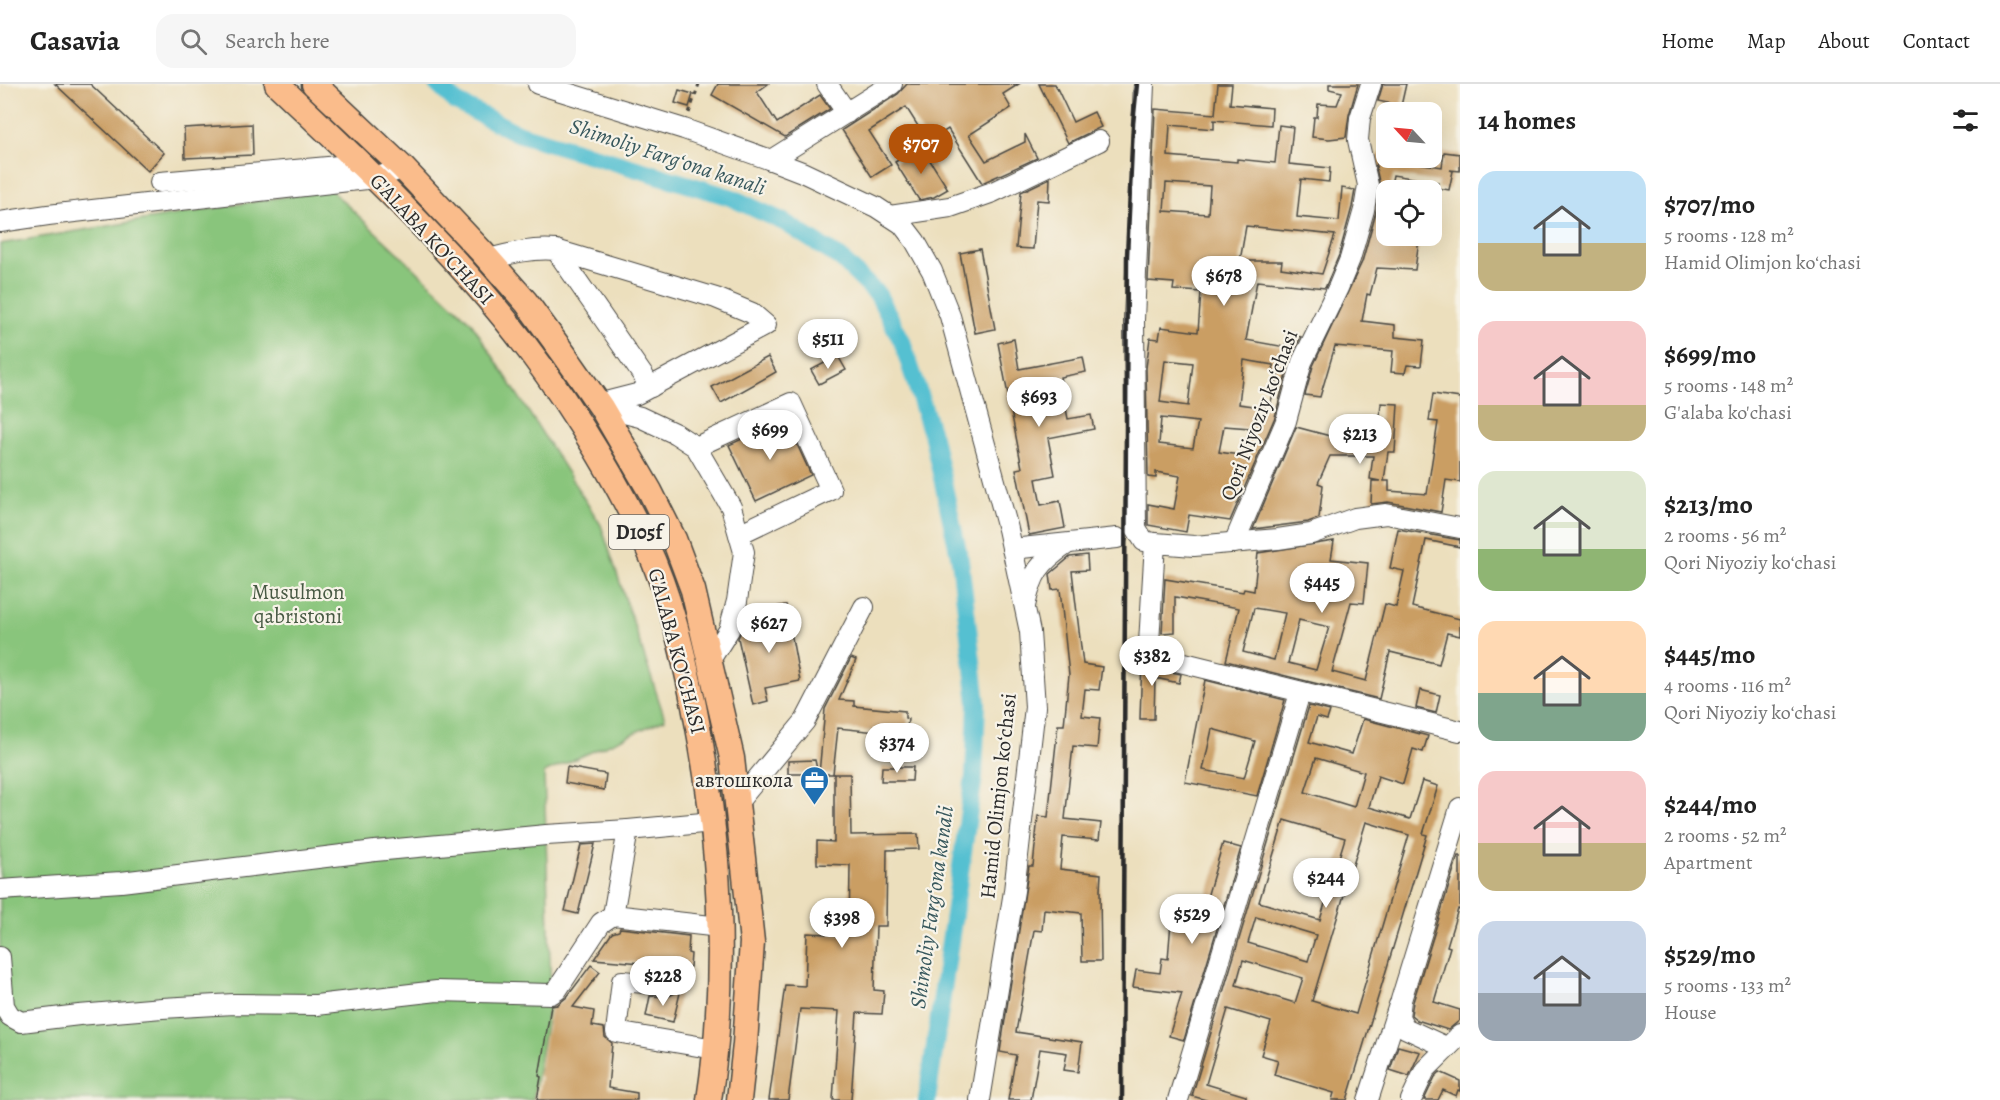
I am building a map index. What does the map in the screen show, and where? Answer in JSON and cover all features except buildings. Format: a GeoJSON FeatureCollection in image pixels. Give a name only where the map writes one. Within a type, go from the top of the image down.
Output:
{"type":"FeatureCollection","features":[{"type":"Feature","properties":{"kind":"main road","name":"G'ALABA KO'CHASI"},"geometry":{"type":"LineString","coordinates":[[277,84],[369,171],[451,256],[505,319],[575,419],[622,498],[646,545],[665,593],[689,682],[704,754],[717,848],[720,927],[715,1049],[709,1100]]}},
{"type":"Feature","properties":{"kind":"main road","name":"G'ALABA KO'CHASI"},"geometry":{"type":"LineString","coordinates":[[314,84],[403,168],[489,259],[526,302],[600,406],[636,465],[674,539],[693,590],[732,758],[752,942],[739,1100]]}},
{"type":"Feature","properties":{"kind":"street","name":"Hamid Olimjon koʻchasi"},"geometry":{"type":"LineString","coordinates":[[538,84],[684,129],[802,172],[855,196],[902,224],[915,241],[932,272],[950,316],[1012,549],[1030,632],[1035,708],[1014,891],[980,1100]]}},
{"type":"Feature","properties":{"kind":"street"},"geometry":{"type":"LineString","coordinates":[[827,84],[847,113]]}},
{"type":"Feature","properties":{"kind":"street"},"geometry":{"type":"LineString","coordinates":[[771,160],[892,84]]}},
{"type":"Feature","properties":{"kind":"street"},"geometry":{"type":"LineString","coordinates":[[1144,84],[1134,320],[1136,528],[1144,541],[1194,546],[1278,539],[1311,534],[1355,518],[1386,514],[1460,528]]}},
{"type":"Feature","properties":{"kind":"street","name":"Qori Niyoziy koʻchasi"},"geometry":{"type":"LineString","coordinates":[[1234,543],[1286,421],[1302,362],[1350,259],[1364,210],[1368,185],[1358,140],[1360,118],[1371,84]]}},
{"type":"Feature","properties":{"kind":"street"},"geometry":{"type":"LineString","coordinates":[[890,216],[950,207],[993,192],[1099,141]]}},
{"type":"Feature","properties":{"kind":"street"},"geometry":{"type":"LineString","coordinates":[[160,182],[403,168]]}},
{"type":"Feature","properties":{"kind":"street"},"geometry":{"type":"LineString","coordinates":[[0,222],[369,171]]}},
{"type":"Feature","properties":{"kind":"street"},"geometry":{"type":"LineString","coordinates":[[489,259],[513,252],[538,249],[556,250],[716,298],[752,313],[766,325],[637,394],[600,406]]}},
{"type":"Feature","properties":{"kind":"street"},"geometry":{"type":"LineString","coordinates":[[556,250],[651,387]]}},
{"type":"Feature","properties":{"kind":"street"},"geometry":{"type":"LineString","coordinates":[[696,447],[791,403],[831,490],[739,534]]}},
{"type":"Feature","properties":{"kind":"street"},"geometry":{"type":"LineString","coordinates":[[600,406],[640,417],[676,434],[696,447],[731,507],[744,552],[737,601],[729,630],[710,660]]}},
{"type":"Feature","properties":{"kind":"street"},"geometry":{"type":"LineString","coordinates":[[1012,549],[1117,538]]}},
{"type":"Feature","properties":{"kind":"street"},"geometry":{"type":"LineString","coordinates":[[1025,609],[1029,588],[1036,572],[1047,558],[1069,543]]}},
{"type":"Feature","properties":{"kind":"street"},"geometry":{"type":"LineString","coordinates":[[1155,543],[1149,643],[1155,652],[1164,658],[1460,731]]}},
{"type":"Feature","properties":{"kind":"street"},"geometry":{"type":"LineString","coordinates":[[737,803],[805,721],[864,607]]}},
{"type":"Feature","properties":{"kind":"street"},"geometry":{"type":"LineString","coordinates":[[1178,1100],[1300,693]]}},
{"type":"Feature","properties":{"kind":"street"},"geometry":{"type":"LineString","coordinates":[[1368,1100],[1460,808]]}},
{"type":"Feature","properties":{"kind":"street"},"geometry":{"type":"LineString","coordinates":[[0,890],[121,882],[387,850],[713,822]]}},
{"type":"Feature","properties":{"kind":"street"},"geometry":{"type":"LineString","coordinates":[[613,915],[628,830]]}},
{"type":"Feature","properties":{"kind":"street"},"geometry":{"type":"LineString","coordinates":[[0,957],[4,1006],[10,1016],[21,1022],[162,1008],[234,1004],[316,1005],[437,991],[551,994],[557,990],[601,923],[613,915],[720,927]]}},
{"type":"Feature","properties":{"kind":"street"},"geometry":{"type":"LineString","coordinates":[[667,985],[622,981],[616,1032],[715,1049]]}},
{"type":"Feature","properties":{"kind":"street"},"geometry":{"type":"LineString","coordinates":[[1401,1000],[1399,1017],[1405,1028],[1453,1041],[1425,1070],[1411,1100]]}},
{"type":"Feature","properties":{"kind":"path"},"geometry":{"type":"LineString","coordinates":[[684,129],[699,84]]}},
{"type":"Feature","properties":{"kind":"green space","name":"Musulmon qabristoni"},"geometry":{"type":"Polygon","coordinates":[[[330,189],[471,322],[601,525],[665,719],[544,773],[551,994],[533,1100],[0,1100],[0,244],[330,189]]]}},
{"type":"Feature","properties":{"kind":"waterway","name":"Shimoliy Fargʻona kanali"},"geometry":{"type":"LineString","coordinates":[[437,84],[456,102],[517,133],[730,197],[784,222],[840,258],[878,295],[902,341],[933,437],[960,560],[977,703],[974,776],[927,1100]]}},
{"type":"Feature","properties":{"kind":"railway"},"geometry":{"type":"LineString","coordinates":[[1122,1100],[1127,256],[1137,84]]}},
{"type":"Feature","properties":{"kind":"place","name":"автошкола"},"geometry":{"type":"Point","coordinates":[814,806]}}]}
